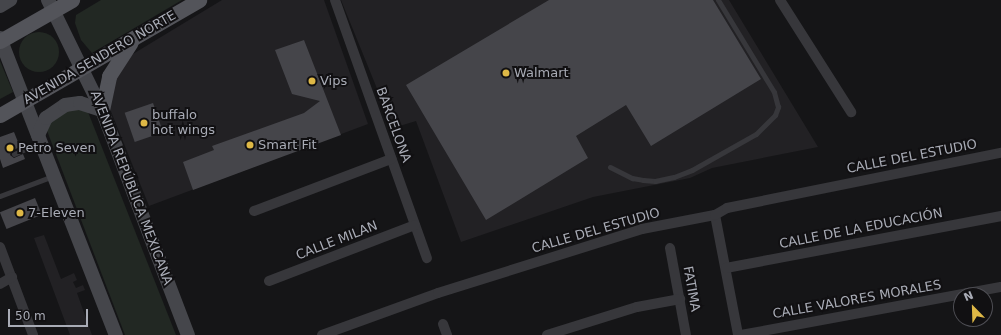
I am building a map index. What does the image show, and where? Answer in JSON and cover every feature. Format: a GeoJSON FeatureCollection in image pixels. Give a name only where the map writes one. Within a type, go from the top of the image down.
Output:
{"type":"FeatureCollection","features":[{"type":"Feature","properties":{"kind":"main road"},"geometry":{"type":"LineString","coordinates":[[0,6],[10,0]]}},
{"type":"Feature","properties":{"kind":"main road"},"geometry":{"type":"LineString","coordinates":[[72,0],[50,6],[0,40],[116,335]]}},
{"type":"Feature","properties":{"kind":"main road","name":"AVENIDA SENDERO NORTE"},"geometry":{"type":"LineString","coordinates":[[0,115],[199,0]]}},
{"type":"Feature","properties":{"kind":"main road","name":"AVENIDA REPÚBLICA MEXICANA"},"geometry":{"type":"LineString","coordinates":[[50,6],[102,110],[188,335]]}},
{"type":"Feature","properties":{"kind":"main road"},"geometry":{"type":"LineString","coordinates":[[39,139],[46,118],[65,104],[80,103],[102,110],[109,76],[135,38]]}},
{"type":"Feature","properties":{"kind":"street","name":"BARCELONA"},"geometry":{"type":"LineString","coordinates":[[335,0],[427,258]]}},
{"type":"Feature","properties":{"kind":"street"},"geometry":{"type":"LineString","coordinates":[[780,0],[851,112]]}},
{"type":"Feature","properties":{"kind":"street","name":"CALLE DEL ESTUDIO"},"geometry":{"type":"LineString","coordinates":[[322,335],[438,292],[642,228],[715,215],[727,208],[1001,153]]}},
{"type":"Feature","properties":{"kind":"street"},"geometry":{"type":"LineString","coordinates":[[254,212],[391,159]]}},
{"type":"Feature","properties":{"kind":"street"},"geometry":{"type":"LineString","coordinates":[[715,215],[739,335]]}},
{"type":"Feature","properties":{"kind":"street","name":"CALLE DE LA EDUCACIÓN"},"geometry":{"type":"LineString","coordinates":[[726,268],[1001,216]]}},
{"type":"Feature","properties":{"kind":"street","name":"CALLE MILAN"},"geometry":{"type":"LineString","coordinates":[[269,281],[415,225]]}},
{"type":"Feature","properties":{"kind":"street"},"geometry":{"type":"LineString","coordinates":[[0,247],[33,335]]}},
{"type":"Feature","properties":{"kind":"street","name":"FATIMA"},"geometry":{"type":"LineString","coordinates":[[670,248],[686,335]]}},
{"type":"Feature","properties":{"kind":"street"},"geometry":{"type":"LineString","coordinates":[[0,284],[12,277]]}},
{"type":"Feature","properties":{"kind":"street","name":"CALLE VALORES MORALES"},"geometry":{"type":"LineString","coordinates":[[739,335],[1001,287]]}},
{"type":"Feature","properties":{"kind":"street"},"geometry":{"type":"LineString","coordinates":[[547,335],[638,307],[680,299]]}},
{"type":"Feature","properties":{"kind":"street"},"geometry":{"type":"LineString","coordinates":[[443,324],[447,335]]}},
{"type":"Feature","properties":{"kind":"lane"},"geometry":{"type":"LineString","coordinates":[[610,167],[632,178],[643,180],[655,181],[674,177],[692,170],[756,134],[775,115],[778,107],[774,92],[718,0]]}},
{"type":"Feature","properties":{"kind":"lane"},"geometry":{"type":"LineString","coordinates":[[14,154],[39,139]]}},
{"type":"Feature","properties":{"kind":"lane"},"geometry":{"type":"LineString","coordinates":[[0,196],[54,175]]}},
{"type":"Feature","properties":{"kind":"shaded area"},"geometry":{"type":"Polygon","coordinates":[[[101,0],[182,0],[92,53],[81,40],[75,23],[76,15],[101,0]]]}},
{"type":"Feature","properties":{"kind":"shaded area"},"geometry":{"type":"Polygon","coordinates":[[[222,0],[324,0],[368,124],[149,206],[108,104],[109,92],[123,60],[222,0]]]}},
{"type":"Feature","properties":{"kind":"shaded area"},"geometry":{"type":"Polygon","coordinates":[[[341,0],[729,0],[818,147],[712,168],[690,178],[593,197],[461,242],[416,121],[393,128],[341,0]]]}},
{"type":"Feature","properties":{"kind":"shaded area"},"geometry":{"type":"Polygon","coordinates":[[[43,32],[50,35],[56,41],[59,52],[58,60],[50,69],[43,72],[35,72],[28,69],[20,60],[19,48],[22,41],[31,33],[43,32]]]}},
{"type":"Feature","properties":{"kind":"shaded area"},"geometry":{"type":"Polygon","coordinates":[[[0,61],[13,92],[0,99],[0,61]]]}},
{"type":"Feature","properties":{"kind":"shaded area"},"geometry":{"type":"Polygon","coordinates":[[[70,107],[88,112],[176,335],[125,335],[46,128],[48,122],[70,107]]]}},
{"type":"Feature","properties":{"kind":"shaded area"},"geometry":{"type":"Polygon","coordinates":[[[44,235],[61,279],[74,273],[77,280],[73,282],[76,288],[83,285],[85,290],[77,293],[92,335],[70,335],[34,238],[44,235]]]}},
{"type":"Feature","properties":{"kind":"building"},"geometry":{"type":"Polygon","coordinates":[[[549,0],[713,0],[761,79],[651,146],[626,105],[576,136],[588,158],[486,220],[406,85],[549,0]]]}},
{"type":"Feature","properties":{"kind":"building"},"geometry":{"type":"Polygon","coordinates":[[[304,40],[341,135],[193,190],[183,162],[214,150],[212,146],[304,113],[320,101],[292,94],[275,50],[304,40]]]}},
{"type":"Feature","properties":{"kind":"building","name":"buffalo hot wings"},"geometry":{"type":"Polygon","coordinates":[[[153,103],[163,132],[135,142],[125,113],[153,103]]]}},
{"type":"Feature","properties":{"kind":"building","name":"Petro Seven"},"geometry":{"type":"Polygon","coordinates":[[[14,132],[20,147],[11,151],[10,155],[14,158],[23,154],[25,159],[3,168],[0,159],[0,137],[14,132]]]}},
{"type":"Feature","properties":{"kind":"building"},"geometry":{"type":"Polygon","coordinates":[[[35,198],[42,215],[7,229],[0,212],[35,198]]]}},
{"type":"Feature","properties":{"kind":"place","name":"Walmart"},"geometry":{"type":"Point","coordinates":[506,73]}},
{"type":"Feature","properties":{"kind":"place","name":"Vips"},"geometry":{"type":"Point","coordinates":[312,81]}},
{"type":"Feature","properties":{"kind":"place","name":"buffalo hot wings"},"geometry":{"type":"Point","coordinates":[144,123]}},
{"type":"Feature","properties":{"kind":"place","name":"Smart Fit"},"geometry":{"type":"Point","coordinates":[250,145]}},
{"type":"Feature","properties":{"kind":"place","name":"Petro Seven"},"geometry":{"type":"Point","coordinates":[10,148]}},
{"type":"Feature","properties":{"kind":"place","name":"7-Eleven"},"geometry":{"type":"Point","coordinates":[20,213]}}]}
